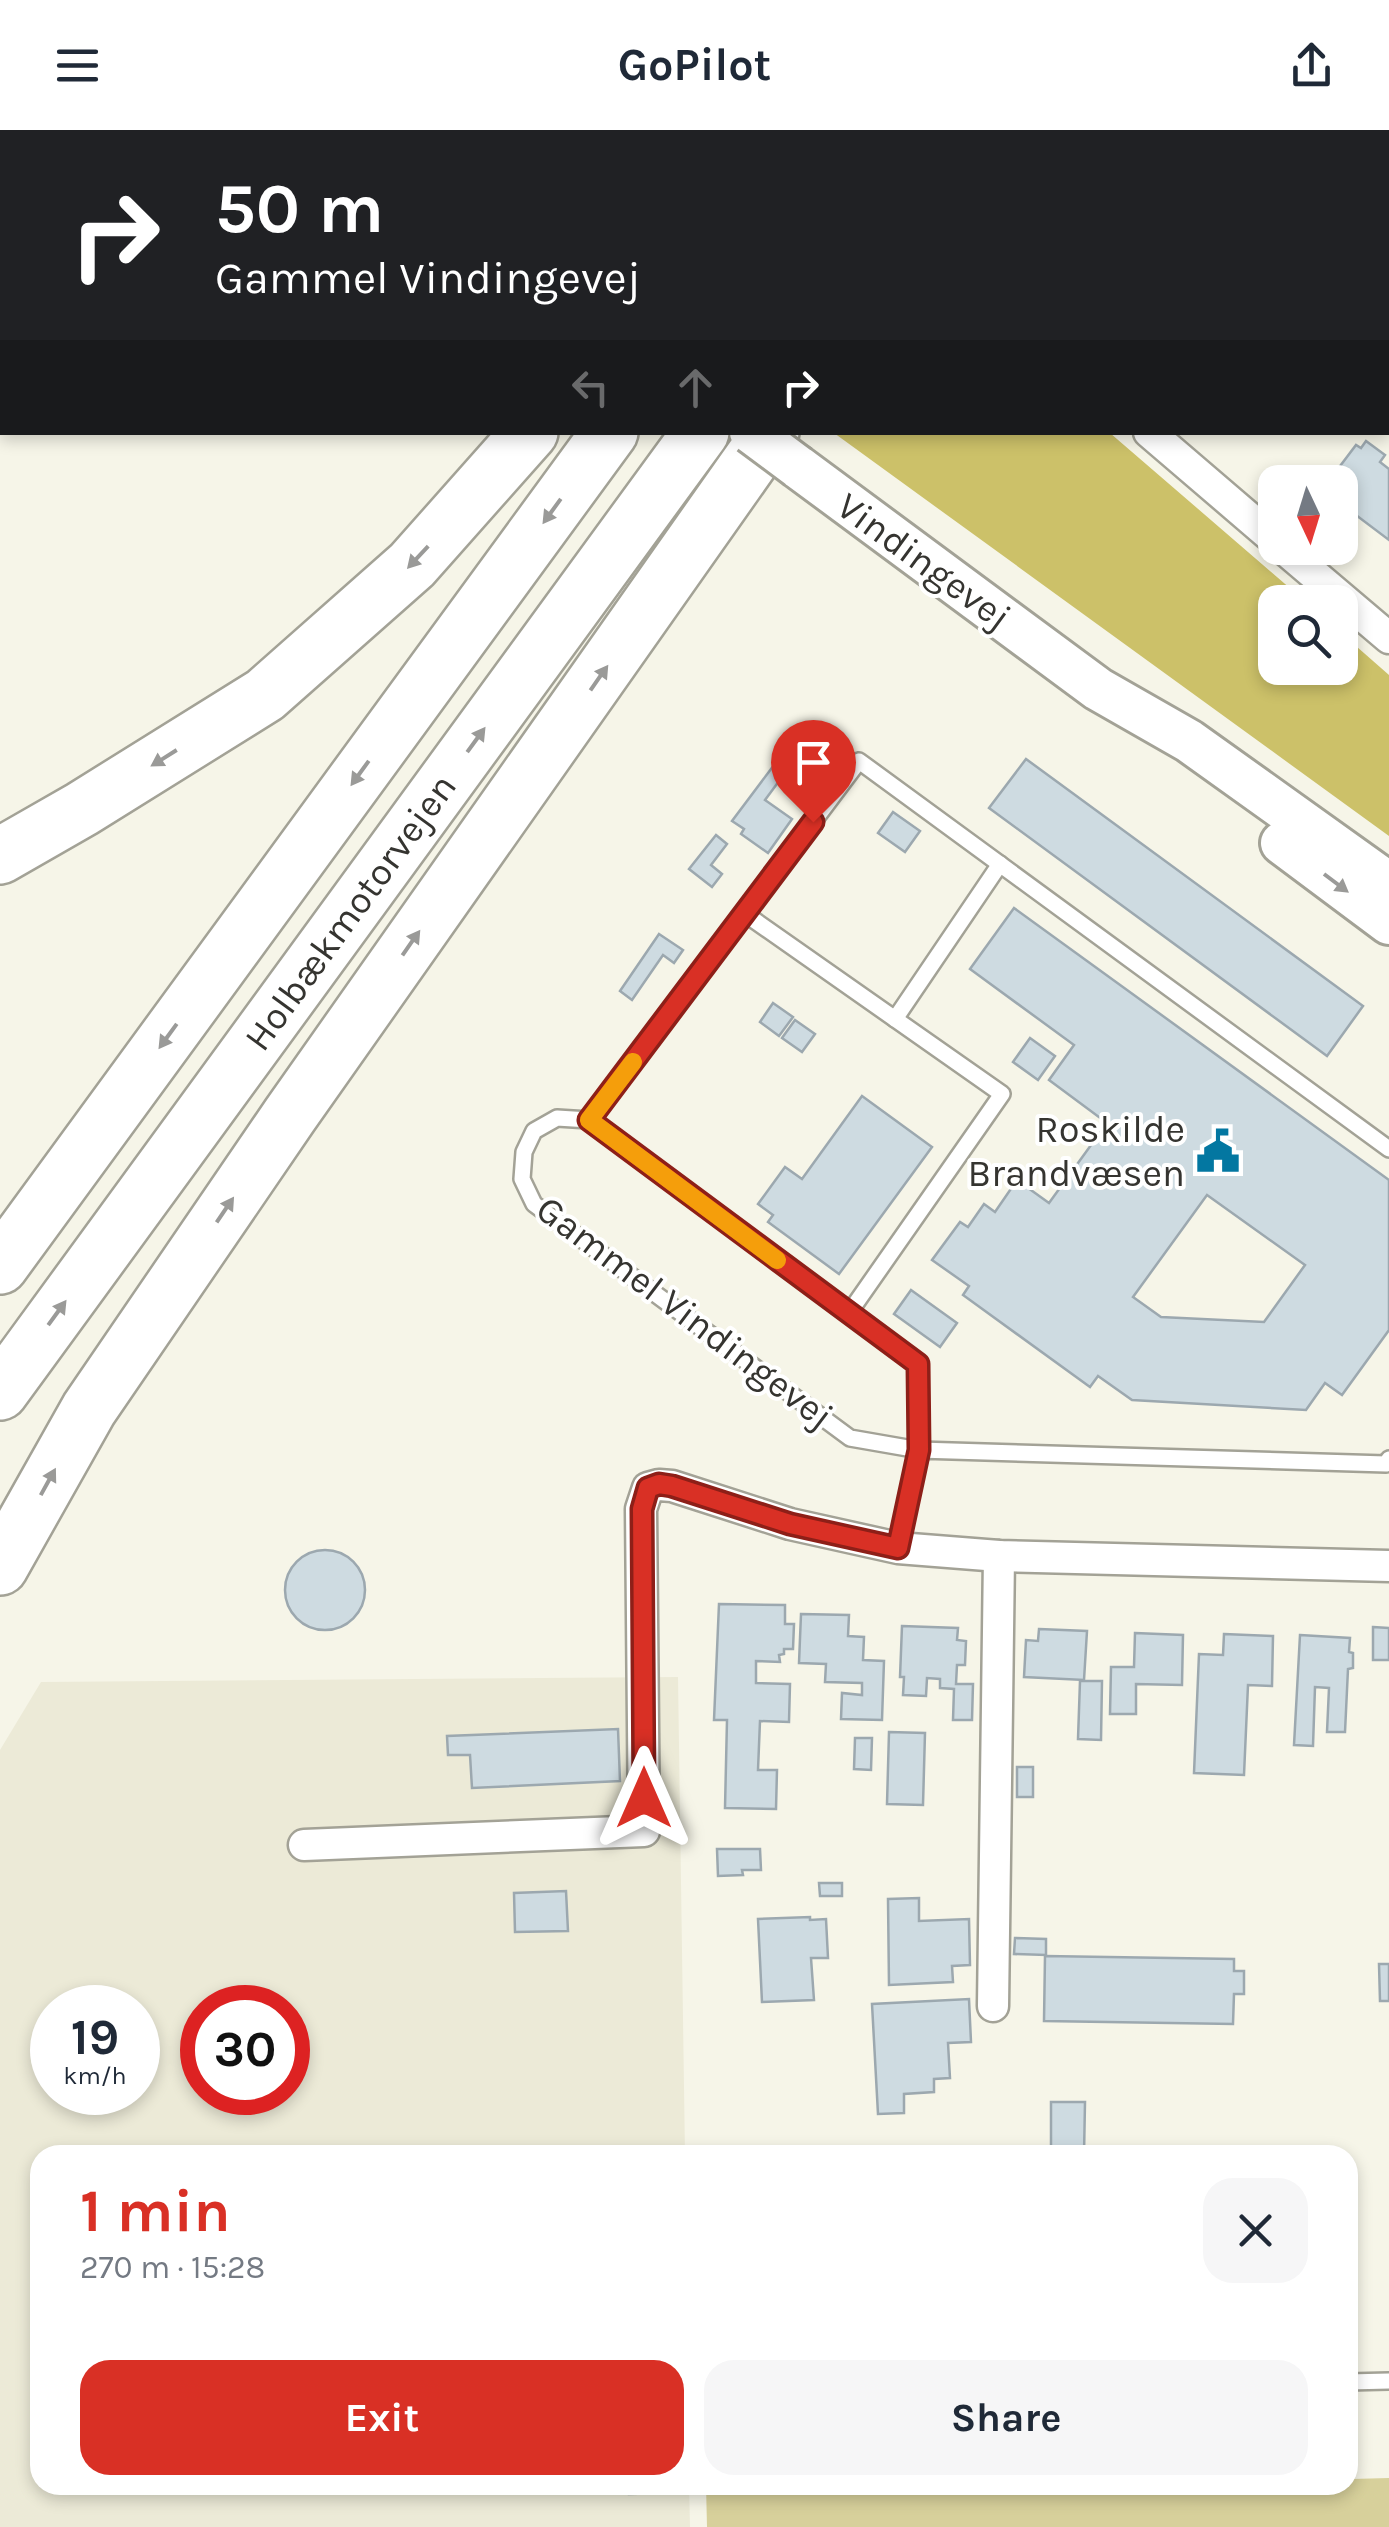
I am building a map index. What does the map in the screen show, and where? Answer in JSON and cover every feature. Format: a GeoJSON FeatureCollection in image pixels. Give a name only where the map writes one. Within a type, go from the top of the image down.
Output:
{"type":"FeatureCollection","features":[{"type":"Feature","properties":{"kind":"highway"},"geometry":{"type":"LineString","coordinates":[[0,856],[265,695],[412,565],[527,435]]}},
{"type":"Feature","properties":{"kind":"highway","name":"Holbækmotorvejen"},"geometry":{"type":"LineString","coordinates":[[0,1266],[608,435]]}},
{"type":"Feature","properties":{"kind":"highway","name":"Holbækmotorvejen"},"geometry":{"type":"LineString","coordinates":[[0,1392],[699,435]]}},
{"type":"Feature","properties":{"kind":"highway"},"geometry":{"type":"LineString","coordinates":[[0,1567],[89,1409],[290,1115],[785,450]]}},
{"type":"Feature","properties":{"kind":"main road","name":"Vindingevej"},"geometry":{"type":"LineString","coordinates":[[757,435],[785,450],[1098,689],[1173,761],[1389,923]]}},
{"type":"Feature","properties":{"kind":"main road","name":"Vindingevej"},"geometry":{"type":"LineString","coordinates":[[1098,689],[1189,742],[1389,884]]}},
{"type":"Feature","properties":{"kind":"street"},"geometry":{"type":"LineString","coordinates":[[1152,435],[1258,526]]}},
{"type":"Feature","properties":{"kind":"street"},"geometry":{"type":"LineString","coordinates":[[1303,565],[1389,638]]}},
{"type":"Feature","properties":{"kind":"street"},"geometry":{"type":"LineString","coordinates":[[304,1845],[644,1831],[642,1509],[648,1488],[659,1484],[790,1524],[898,1548],[999,1556],[1389,1566]]}},
{"type":"Feature","properties":{"kind":"street"},"geometry":{"type":"LineString","coordinates":[[993,2006],[999,1556]]}},
{"type":"Feature","properties":{"kind":"lane"},"geometry":{"type":"LineString","coordinates":[[898,1548],[919,1450],[918,1364],[589,1120],[859,761],[1389,1149]]}},
{"type":"Feature","properties":{"kind":"lane"},"geometry":{"type":"LineString","coordinates":[[895,1018],[1000,864]]}},
{"type":"Feature","properties":{"kind":"lane"},"geometry":{"type":"LineString","coordinates":[[744,913],[1002,1094],[848,1312]]}},
{"type":"Feature","properties":{"kind":"lane","name":"Gammel Vindingevej"},"geometry":{"type":"LineString","coordinates":[[589,1120],[557,1118],[534,1131],[524,1152],[522,1178],[534,1204],[850,1438],[919,1450],[1386,1464],[1389,1458]]}},
{"type":"Feature","properties":{"kind":"lane"},"geometry":{"type":"LineString","coordinates":[[1358,2382],[1389,2381]]}},
{"type":"Feature","properties":{"kind":"shaded area"},"geometry":{"type":"Polygon","coordinates":[[[837,435],[1112,435],[1258,561],[1258,565],[1286,585],[1258,585],[1258,685],[1358,685],[1358,648],[1389,675],[1389,836],[837,435]]]}},
{"type":"Feature","properties":{"kind":"shaded area"},"geometry":{"type":"Polygon","coordinates":[[[678,1677],[685,2145],[30,2145],[30,2495],[689,2495],[690,2527],[0,2527],[0,1750],[41,1682],[678,1677]]]}},
{"type":"Feature","properties":{"kind":"shaded area"},"geometry":{"type":"Polygon","coordinates":[[[1389,2478],[1389,2527],[707,2527],[706,2495],[1358,2495],[1358,2479],[1389,2478]]]}},
{"type":"Feature","properties":{"kind":"building"},"geometry":{"type":"Polygon","coordinates":[[[1366,441],[1385,455],[1380,462],[1389,469],[1389,540],[1358,517],[1358,465],[1341,465],[1356,445],[1361,448],[1366,441]]]}},
{"type":"Feature","properties":{"kind":"building"},"geometry":{"type":"Polygon","coordinates":[[[1026,759],[1363,1006],[1327,1056],[989,808],[1026,759]]]}},
{"type":"Feature","properties":{"kind":"building"},"geometry":{"type":"Polygon","coordinates":[[[774,765],[785,773],[765,800],[792,819],[768,853],[741,834],[744,829],[732,821],[774,765]]]}},
{"type":"Feature","properties":{"kind":"building"},"geometry":{"type":"Polygon","coordinates":[[[893,812],[920,831],[905,852],[878,833],[893,812]]]}},
{"type":"Feature","properties":{"kind":"building"},"geometry":{"type":"Polygon","coordinates":[[[716,835],[727,844],[711,865],[722,874],[712,887],[689,869],[716,835]]]}},
{"type":"Feature","properties":{"kind":"building","name":"Roskilde Brandvæsen"},"geometry":{"type":"Polygon","coordinates":[[[1014,908],[1389,1180],[1389,1330],[1342,1395],[1325,1383],[1306,1410],[1132,1400],[1098,1376],[1090,1387],[963,1295],[969,1286],[932,1260],[960,1222],[968,1227],[984,1204],[995,1212],[1017,1180],[1049,1203],[1107,1123],[1049,1080],[1074,1045],[970,969],[1014,908]],[[1207,1195],[1133,1297],[1161,1317],[1264,1322],[1305,1265],[1207,1195]]]}},
{"type":"Feature","properties":{"kind":"building"},"geometry":{"type":"Polygon","coordinates":[[[659,934],[683,950],[674,963],[663,955],[632,1000],[620,991],[659,934]]]}},
{"type":"Feature","properties":{"kind":"building"},"geometry":{"type":"Polygon","coordinates":[[[773,1003],[793,1017],[779,1036],[760,1022],[773,1003]]]}},
{"type":"Feature","properties":{"kind":"building"},"geometry":{"type":"Polygon","coordinates":[[[795,1020],[815,1034],[802,1052],[782,1038],[795,1020]]]}},
{"type":"Feature","properties":{"kind":"building"},"geometry":{"type":"Polygon","coordinates":[[[1030,1038],[1055,1056],[1038,1080],[1013,1062],[1030,1038]]]}},
{"type":"Feature","properties":{"kind":"building"},"geometry":{"type":"Polygon","coordinates":[[[862,1096],[932,1147],[839,1274],[768,1222],[773,1215],[758,1204],[785,1167],[802,1179],[862,1096]]]}},
{"type":"Feature","properties":{"kind":"building"},"geometry":{"type":"Polygon","coordinates":[[[911,1290],[957,1323],[940,1347],[894,1314],[911,1290]]]}},
{"type":"Feature","properties":{"kind":"building"},"geometry":{"type":"Polygon","coordinates":[[[325,1550],[340,1553],[353,1562],[362,1575],[362,1605],[353,1618],[340,1627],[325,1630],[310,1627],[297,1618],[288,1605],[285,1590],[288,1575],[297,1562],[310,1553],[325,1550]]]}},
{"type":"Feature","properties":{"kind":"building"},"geometry":{"type":"Polygon","coordinates":[[[719,1604],[785,1605],[785,1624],[794,1624],[793,1649],[784,1649],[784,1654],[779,1655],[780,1662],[756,1661],[756,1683],[790,1684],[789,1722],[760,1721],[758,1770],[777,1770],[776,1809],[725,1808],[727,1720],[714,1720],[719,1604]]]}},
{"type":"Feature","properties":{"kind":"building"},"geometry":{"type":"Polygon","coordinates":[[[801,1614],[849,1615],[848,1636],[864,1637],[863,1660],[884,1661],[882,1720],[841,1719],[842,1693],[862,1695],[862,1683],[825,1682],[826,1664],[799,1663],[801,1614]]]}},
{"type":"Feature","properties":{"kind":"building"},"geometry":{"type":"Polygon","coordinates":[[[902,1626],[958,1628],[957,1640],[966,1641],[965,1665],[957,1665],[956,1684],[973,1684],[972,1720],[953,1720],[954,1689],[940,1688],[940,1679],[927,1678],[926,1696],[903,1695],[902,1626]]]}},
{"type":"Feature","properties":{"kind":"building"},"geometry":{"type":"Polygon","coordinates":[[[1373,1627],[1389,1628],[1389,1660],[1373,1660],[1373,1627]]]}},
{"type":"Feature","properties":{"kind":"building"},"geometry":{"type":"Polygon","coordinates":[[[1039,1629],[1087,1631],[1084,1680],[1024,1677],[1026,1640],[1038,1641],[1039,1629]]]}},
{"type":"Feature","properties":{"kind":"building"},"geometry":{"type":"Polygon","coordinates":[[[1135,1633],[1183,1635],[1182,1685],[1136,1684],[1136,1714],[1110,1714],[1111,1667],[1134,1667],[1135,1633]]]}},
{"type":"Feature","properties":{"kind":"building"},"geometry":{"type":"Polygon","coordinates":[[[1224,1634],[1273,1636],[1272,1686],[1248,1685],[1244,1775],[1194,1773],[1199,1654],[1223,1655],[1224,1634]]]}},
{"type":"Feature","properties":{"kind":"building"},"geometry":{"type":"Polygon","coordinates":[[[1300,1635],[1350,1638],[1349,1652],[1353,1653],[1353,1668],[1348,1669],[1345,1732],[1327,1732],[1329,1688],[1315,1687],[1313,1746],[1294,1745],[1300,1635]]]}},
{"type":"Feature","properties":{"kind":"building"},"geometry":{"type":"Polygon","coordinates":[[[1080,1681],[1102,1681],[1101,1740],[1078,1739],[1080,1681]]]}},
{"type":"Feature","properties":{"kind":"building"},"geometry":{"type":"Polygon","coordinates":[[[618,1729],[620,1781],[472,1788],[470,1755],[448,1755],[447,1736],[618,1729]]]}},
{"type":"Feature","properties":{"kind":"building"},"geometry":{"type":"Polygon","coordinates":[[[889,1732],[925,1733],[923,1805],[887,1804],[889,1732]]]}},
{"type":"Feature","properties":{"kind":"building"},"geometry":{"type":"Polygon","coordinates":[[[855,1738],[872,1738],[871,1770],[854,1769],[855,1738]]]}},
{"type":"Feature","properties":{"kind":"building"},"geometry":{"type":"Polygon","coordinates":[[[1017,1767],[1033,1767],[1033,1797],[1017,1797],[1017,1767]]]}},
{"type":"Feature","properties":{"kind":"building"},"geometry":{"type":"Polygon","coordinates":[[[717,1849],[760,1849],[761,1870],[718,1876],[717,1849]]]}},
{"type":"Feature","properties":{"kind":"building"},"geometry":{"type":"Polygon","coordinates":[[[819,1883],[842,1883],[842,1896],[820,1896],[819,1883]]]}},
{"type":"Feature","properties":{"kind":"building"},"geometry":{"type":"Polygon","coordinates":[[[566,1891],[568,1931],[515,1932],[514,1893],[566,1891]]]}},
{"type":"Feature","properties":{"kind":"building"},"geometry":{"type":"Polygon","coordinates":[[[919,1898],[919,1921],[969,1919],[970,1965],[952,1966],[953,1982],[889,1985],[888,1899],[919,1898]]]}},
{"type":"Feature","properties":{"kind":"building"},"geometry":{"type":"Polygon","coordinates":[[[758,1919],[826,1919],[828,1958],[811,1958],[814,2000],[762,2002],[758,1919]]]}},
{"type":"Feature","properties":{"kind":"building"},"geometry":{"type":"Polygon","coordinates":[[[1015,1938],[1046,1939],[1046,1955],[1014,1954],[1015,1938]]]}},
{"type":"Feature","properties":{"kind":"building"},"geometry":{"type":"Polygon","coordinates":[[[1045,1956],[1234,1959],[1234,1971],[1244,1971],[1244,1994],[1234,1994],[1233,2024],[1044,2021],[1045,1956]]]}},
{"type":"Feature","properties":{"kind":"building"},"geometry":{"type":"Polygon","coordinates":[[[1379,1964],[1389,1964],[1389,2001],[1380,2001],[1379,1964]]]}},
{"type":"Feature","properties":{"kind":"building"},"geometry":{"type":"Polygon","coordinates":[[[969,1999],[971,2042],[948,2043],[950,2078],[934,2079],[934,2092],[904,2094],[904,2113],[878,2114],[872,2004],[969,1999]]]}},
{"type":"Feature","properties":{"kind":"building"},"geometry":{"type":"Polygon","coordinates":[[[1051,2102],[1085,2102],[1084,2145],[1051,2145],[1051,2102]]]}},
{"type":"Feature","properties":{"kind":"slow traffic"},"geometry":{"type":"LineString","coordinates":[[633,1062],[589,1120],[777,1260]]}},
{"type":"Feature","properties":{"kind":"place","name":"Roskilde Brandvæsen"},"geometry":{"type":"Point","coordinates":[1218,1151]}},
{"type":"Feature","properties":{"kind":"route"},"geometry":{"type":"LineString","coordinates":[[644,1798],[642,1509],[648,1488],[659,1484],[672,1486],[790,1524],[898,1548],[919,1450],[918,1364],[589,1120],[813,822]]}}]}
